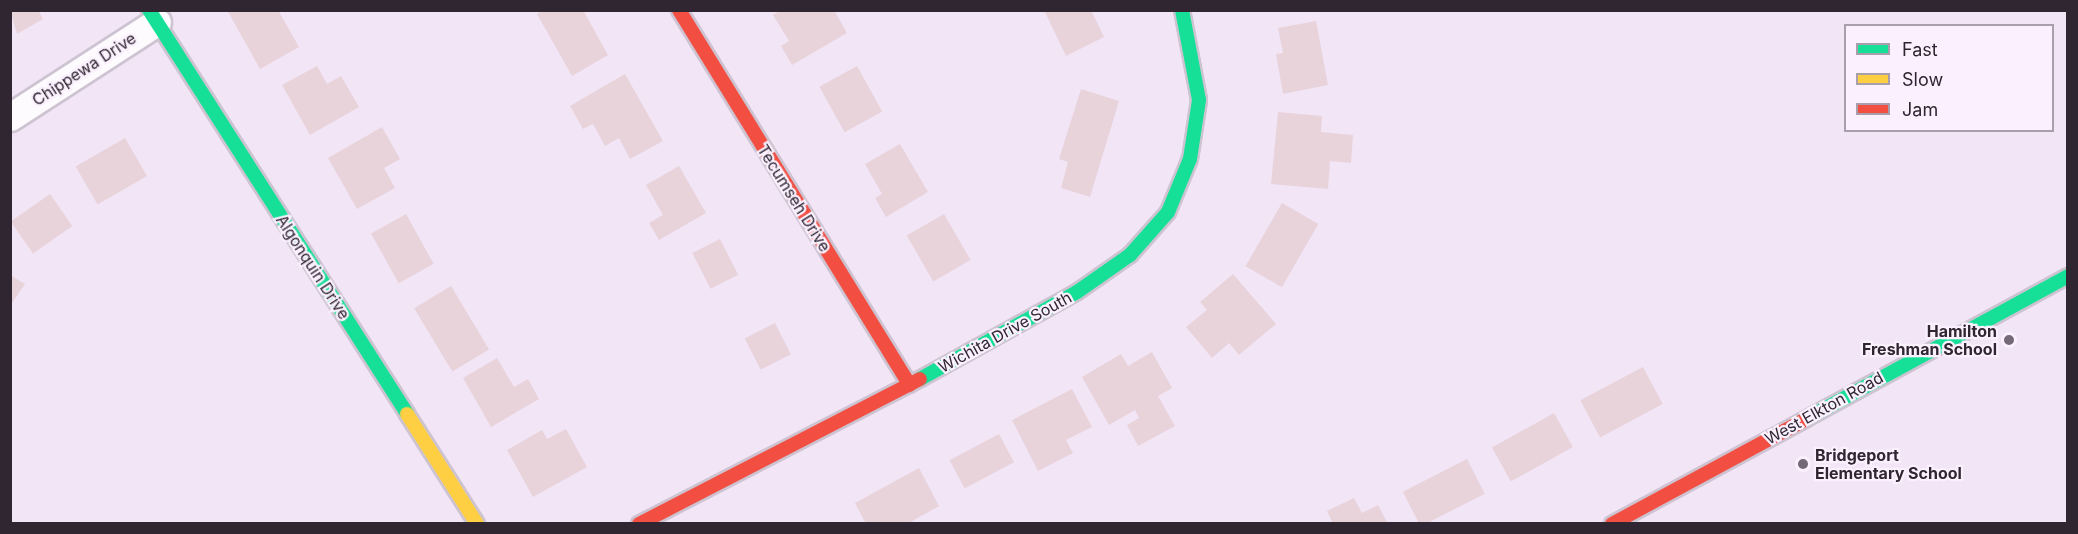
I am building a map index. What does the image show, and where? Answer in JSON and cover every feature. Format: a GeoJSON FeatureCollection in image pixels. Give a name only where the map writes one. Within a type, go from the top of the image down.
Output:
{"type":"FeatureCollection","features":[{"type":"Feature","properties":{"kind":"street","name":"Tecumseh Drive"},"geometry":{"type":"LineString","coordinates":[[679,10],[910,385]]}},
{"type":"Feature","properties":{"kind":"street","name":"Wichita Drive South"},"geometry":{"type":"LineString","coordinates":[[639,524],[910,385],[1086,286],[1130,255],[1168,212],[1190,159],[1199,100],[1182,10]]}},
{"type":"Feature","properties":{"kind":"street","name":"Chippewa Drive"},"geometry":{"type":"LineString","coordinates":[[10,117],[153,16]]}},
{"type":"Feature","properties":{"kind":"street","name":"Algonquin Drive"},"geometry":{"type":"LineString","coordinates":[[153,16],[477,524]]}},
{"type":"Feature","properties":{"kind":"street","name":"West Elkton Road"},"geometry":{"type":"LineString","coordinates":[[1612,524],[2067,276]]}},
{"type":"Feature","properties":{"kind":"building"},"geometry":{"type":"Polygon","coordinates":[[[10,10],[38,10],[43,19],[17,34],[10,10]]]}},
{"type":"Feature","properties":{"kind":"building"},"geometry":{"type":"Polygon","coordinates":[[[227,10],[278,10],[299,47],[260,69],[227,10]]]}},
{"type":"Feature","properties":{"kind":"building"},"geometry":{"type":"Polygon","coordinates":[[[544,10],[583,10],[608,55],[572,76],[537,14],[544,10]]]}},
{"type":"Feature","properties":{"kind":"building"},"geometry":{"type":"Polygon","coordinates":[[[781,10],[834,10],[847,33],[792,65],[781,46],[789,41],[773,15],[781,10]]]}},
{"type":"Feature","properties":{"kind":"building"},"geometry":{"type":"Polygon","coordinates":[[[1044,10],[1091,10],[1104,37],[1066,56],[1044,10]]]}},
{"type":"Feature","properties":{"kind":"building"},"geometry":{"type":"Polygon","coordinates":[[[1316,21],[1328,85],[1283,94],[1276,54],[1283,53],[1278,28],[1316,21]]]}},
{"type":"Feature","properties":{"kind":"building"},"geometry":{"type":"Polygon","coordinates":[[[317,66],[327,84],[341,76],[359,107],[310,135],[282,85],[317,66]]]}},
{"type":"Feature","properties":{"kind":"building"},"geometry":{"type":"Polygon","coordinates":[[[857,66],[882,111],[845,132],[819,87],[857,66]]]}},
{"type":"Feature","properties":{"kind":"building"},"geometry":{"type":"Polygon","coordinates":[[[625,74],[663,141],[630,159],[619,138],[605,146],[593,124],[583,129],[570,106],[625,74]]]}},
{"type":"Feature","properties":{"kind":"building"},"geometry":{"type":"Polygon","coordinates":[[[1081,89],[1119,101],[1090,197],[1061,188],[1068,162],[1059,159],[1081,89]]]}},
{"type":"Feature","properties":{"kind":"building"},"geometry":{"type":"Polygon","coordinates":[[[1278,112],[1322,116],[1321,132],[1353,135],[1351,163],[1330,161],[1328,189],[1271,184],[1278,112]]]}},
{"type":"Feature","properties":{"kind":"building"},"geometry":{"type":"Polygon","coordinates":[[[382,127],[400,159],[384,168],[395,188],[357,209],[328,158],[382,127]]]}},
{"type":"Feature","properties":{"kind":"building"},"geometry":{"type":"Polygon","coordinates":[[[125,138],[147,176],[98,205],[76,166],[125,138]]]}},
{"type":"Feature","properties":{"kind":"building"},"geometry":{"type":"Polygon","coordinates":[[[900,144],[928,192],[886,217],[875,198],[882,194],[865,164],[900,144]]]}},
{"type":"Feature","properties":{"kind":"building"},"geometry":{"type":"Polygon","coordinates":[[[679,166],[706,213],[659,240],[649,223],[663,215],[646,185],[679,166]]]}},
{"type":"Feature","properties":{"kind":"building"},"geometry":{"type":"Polygon","coordinates":[[[50,194],[72,226],[33,253],[11,222],[50,194]]]}},
{"type":"Feature","properties":{"kind":"building"},"geometry":{"type":"Polygon","coordinates":[[[1282,203],[1318,224],[1282,287],[1246,266],[1282,203]]]}},
{"type":"Feature","properties":{"kind":"building"},"geometry":{"type":"Polygon","coordinates":[[[406,214],[434,264],[399,283],[371,233],[406,214]]]}},
{"type":"Feature","properties":{"kind":"building"},"geometry":{"type":"Polygon","coordinates":[[[944,214],[970,260],[933,281],[907,236],[944,214]]]}},
{"type":"Feature","properties":{"kind":"building"},"geometry":{"type":"Polygon","coordinates":[[[720,239],[738,275],[711,289],[692,253],[720,239]]]}},
{"type":"Feature","properties":{"kind":"building"},"geometry":{"type":"Polygon","coordinates":[[[1233,274],[1276,324],[1239,355],[1229,343],[1212,358],[1186,327],[1207,310],[1200,302],[1233,274]]]}},
{"type":"Feature","properties":{"kind":"building"},"geometry":{"type":"Polygon","coordinates":[[[10,275],[25,284],[10,306],[10,275]]]}},
{"type":"Feature","properties":{"kind":"building"},"geometry":{"type":"Polygon","coordinates":[[[451,286],[489,349],[452,372],[414,308],[451,286]]]}},
{"type":"Feature","properties":{"kind":"building"},"geometry":{"type":"Polygon","coordinates":[[[775,323],[791,354],[761,370],[745,338],[775,323]]]}},
{"type":"Feature","properties":{"kind":"building"},"geometry":{"type":"Polygon","coordinates":[[[1152,352],[1172,388],[1158,396],[1175,426],[1138,446],[1127,425],[1139,418],[1135,410],[1109,425],[1082,377],[1121,354],[1128,366],[1152,352]]]}},
{"type":"Feature","properties":{"kind":"building"},"geometry":{"type":"Polygon","coordinates":[[[497,358],[514,387],[528,379],[539,399],[491,427],[463,378],[497,358]]]}},
{"type":"Feature","properties":{"kind":"building"},"geometry":{"type":"Polygon","coordinates":[[[1643,367],[1663,404],[1600,437],[1580,400],[1643,367]]]}},
{"type":"Feature","properties":{"kind":"building"},"geometry":{"type":"Polygon","coordinates":[[[1072,389],[1092,427],[1066,440],[1073,453],[1038,471],[1012,420],[1072,389]]]}},
{"type":"Feature","properties":{"kind":"building"},"geometry":{"type":"Polygon","coordinates":[[[1554,413],[1573,447],[1511,482],[1492,447],[1554,413]]]}},
{"type":"Feature","properties":{"kind":"building"},"geometry":{"type":"Polygon","coordinates":[[[566,429],[587,467],[533,497],[507,450],[542,430],[547,439],[566,429]]]}},
{"type":"Feature","properties":{"kind":"building"},"geometry":{"type":"Polygon","coordinates":[[[999,434],[1014,462],[965,489],[950,460],[999,434]]]}},
{"type":"Feature","properties":{"kind":"building"},"geometry":{"type":"Polygon","coordinates":[[[1467,459],[1485,494],[1425,524],[1419,524],[1403,492],[1467,459]]]}},
{"type":"Feature","properties":{"kind":"building"},"geometry":{"type":"Polygon","coordinates":[[[919,468],[939,506],[907,524],[866,524],[855,503],[919,468]]]}},
{"type":"Feature","properties":{"kind":"building"},"geometry":{"type":"Polygon","coordinates":[[[1354,498],[1362,513],[1378,505],[1388,524],[1333,524],[1327,511],[1354,498]]]}},
{"type":"Feature","properties":{"kind":"traffic: fast"},"geometry":{"type":"LineString","coordinates":[[149,10],[407,414]]}},
{"type":"Feature","properties":{"kind":"traffic: fast"},"geometry":{"type":"LineString","coordinates":[[920,379],[1077,292],[1130,255],[1168,212],[1190,159],[1199,100],[1182,10]]}},
{"type":"Feature","properties":{"kind":"traffic: fast"},"geometry":{"type":"LineString","coordinates":[[1804,420],[2068,276]]}},
{"type":"Feature","properties":{"kind":"traffic: slow"},"geometry":{"type":"LineString","coordinates":[[407,414],[477,524]]}},
{"type":"Feature","properties":{"kind":"traffic: jam"},"geometry":{"type":"LineString","coordinates":[[679,10],[910,385]]}},
{"type":"Feature","properties":{"kind":"traffic: jam"},"geometry":{"type":"LineString","coordinates":[[639,524],[920,379]]}},
{"type":"Feature","properties":{"kind":"traffic: jam"},"geometry":{"type":"LineString","coordinates":[[1612,524],[1804,420]]}},
{"type":"Feature","properties":{"kind":"place","name":"Hamilton Freshman School"},"geometry":{"type":"Point","coordinates":[2009,340]}},
{"type":"Feature","properties":{"kind":"place","name":"Bridgeport Elementary School"},"geometry":{"type":"Point","coordinates":[1803,464]}}]}
